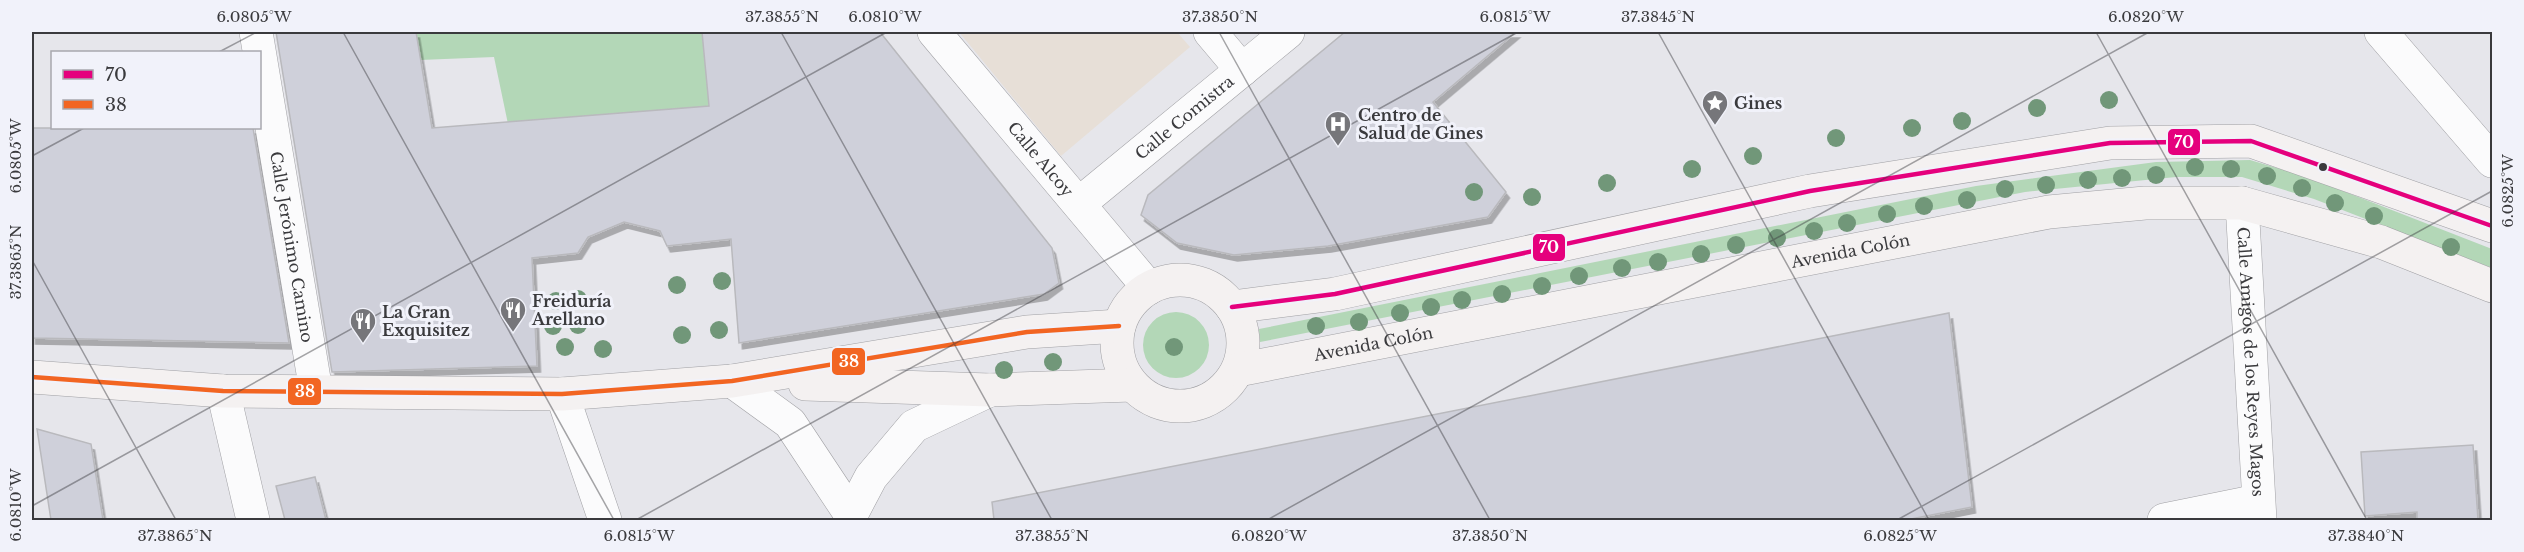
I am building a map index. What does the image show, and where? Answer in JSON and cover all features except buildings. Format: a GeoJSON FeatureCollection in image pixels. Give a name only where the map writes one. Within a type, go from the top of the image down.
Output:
{"type":"FeatureCollection","features":[{"type":"Feature","properties":{"kind":"main road"},"geometry":{"type":"LineString","coordinates":[[1232,308],[1335,294],[1810,191],[2110,144],[2251,141],[2493,226]]}},
{"type":"Feature","properties":{"kind":"main road","name":"Avenida Colón"},"geometry":{"type":"LineString","coordinates":[[1238,370],[2049,212],[2145,203],[2242,203],[2381,242],[2493,286]]}},
{"type":"Feature","properties":{"kind":"main road"},"geometry":{"type":"LineString","coordinates":[[1186,280],[1204,284],[1220,294],[1232,308],[1242,327],[1243,349],[1238,370],[1214,397],[1198,404],[1180,407],[1163,404],[1147,397],[1132,385],[1122,367],[1117,347],[1119,326],[1125,311],[1149,288],[1167,281],[1186,280]]}},
{"type":"Feature","properties":{"kind":"main road"},"geometry":{"type":"LineString","coordinates":[[32,377],[223,392],[562,394],[732,381],[1027,332],[1119,326]]}},
{"type":"Feature","properties":{"kind":"main road"},"geometry":{"type":"LineString","coordinates":[[732,381],[990,390],[1132,385]]}},
{"type":"Feature","properties":{"kind":"street","name":"Calle Jerónimo Camino"},"geometry":{"type":"LineString","coordinates":[[256,32],[259,51]]}},
{"type":"Feature","properties":{"kind":"street","name":"Calle Alcoy"},"geometry":{"type":"LineString","coordinates":[[934,32],[1080,203],[1149,288]]}},
{"type":"Feature","properties":{"kind":"street"},"geometry":{"type":"LineString","coordinates":[[1210,32],[1242,70]]}},
{"type":"Feature","properties":{"kind":"street","name":"Calle Comistra"},"geometry":{"type":"LineString","coordinates":[[1080,203],[1288,32]]}},
{"type":"Feature","properties":{"kind":"street"},"geometry":{"type":"LineString","coordinates":[[2382,32],[2493,161]]}},
{"type":"Feature","properties":{"kind":"street","name":"Calle Jerónimo Camino"},"geometry":{"type":"LineString","coordinates":[[261,62],[316,391]]}},
{"type":"Feature","properties":{"kind":"street","name":"Calle Amigos de los Reyes Magos"},"geometry":{"type":"LineString","coordinates":[[2242,203],[2259,511]]}},
{"type":"Feature","properties":{"kind":"street"},"geometry":{"type":"LineString","coordinates":[[732,381],[790,423],[851,518]]}},
{"type":"Feature","properties":{"kind":"street"},"geometry":{"type":"LineString","coordinates":[[851,518],[871,477],[914,426],[990,390]]}},
{"type":"Feature","properties":{"kind":"street"},"geometry":{"type":"LineString","coordinates":[[223,392],[253,520]]}},
{"type":"Feature","properties":{"kind":"street"},"geometry":{"type":"LineString","coordinates":[[562,394],[605,520]]}},
{"type":"Feature","properties":{"kind":"street"},"geometry":{"type":"LineString","coordinates":[[2164,520],[2259,511]]}},
{"type":"Feature","properties":{"kind":"shaded area"},"geometry":{"type":"Polygon","coordinates":[[[959,32],[1177,32],[1190,47],[1061,156],[959,32]]]}},
{"type":"Feature","properties":{"kind":"green space"},"geometry":{"type":"Polygon","coordinates":[[[416,32],[702,32],[709,106],[508,124],[494,57],[420,60],[416,32]]]}},
{"type":"Feature","properties":{"kind":"green space"},"geometry":{"type":"Polygon","coordinates":[[[2250,160],[2307,177],[2492,249],[2492,268],[2314,199],[2242,177],[2176,177],[2025,192],[1260,342],[1259,329],[1976,186],[2156,162],[2250,160]]]}},
{"type":"Feature","properties":{"kind":"green space"},"geometry":{"type":"Polygon","coordinates":[[[1176,312],[1188,315],[1199,322],[1206,333],[1209,345],[1206,357],[1199,368],[1188,375],[1176,378],[1164,375],[1153,368],[1146,357],[1143,345],[1146,333],[1153,322],[1164,315],[1176,312]]]}},
{"type":"Feature","properties":{"kind":"transit line","name":"70"},"geometry":{"type":"LineString","coordinates":[[1232,307],[1335,294],[1810,191],[2110,143],[2251,141],[2492,226]]}},
{"type":"Feature","properties":{"kind":"transit line","name":"38"},"geometry":{"type":"LineString","coordinates":[[32,377],[223,391],[562,394],[732,381],[1027,332],[1119,326]]}},
{"type":"Feature","properties":{"kind":"place","name":"Gines"},"geometry":{"type":"Point","coordinates":[1715,126]}},
{"type":"Feature","properties":{"kind":"place","name":"Centro de Salud de Gines"},"geometry":{"type":"Point","coordinates":[1338,147]}},
{"type":"Feature","properties":{"kind":"place","name":"Freiduría Arellano"},"geometry":{"type":"Point","coordinates":[513,333]}},
{"type":"Feature","properties":{"kind":"place","name":"La Gran Exquisitez"},"geometry":{"type":"Point","coordinates":[363,344]}}]}
